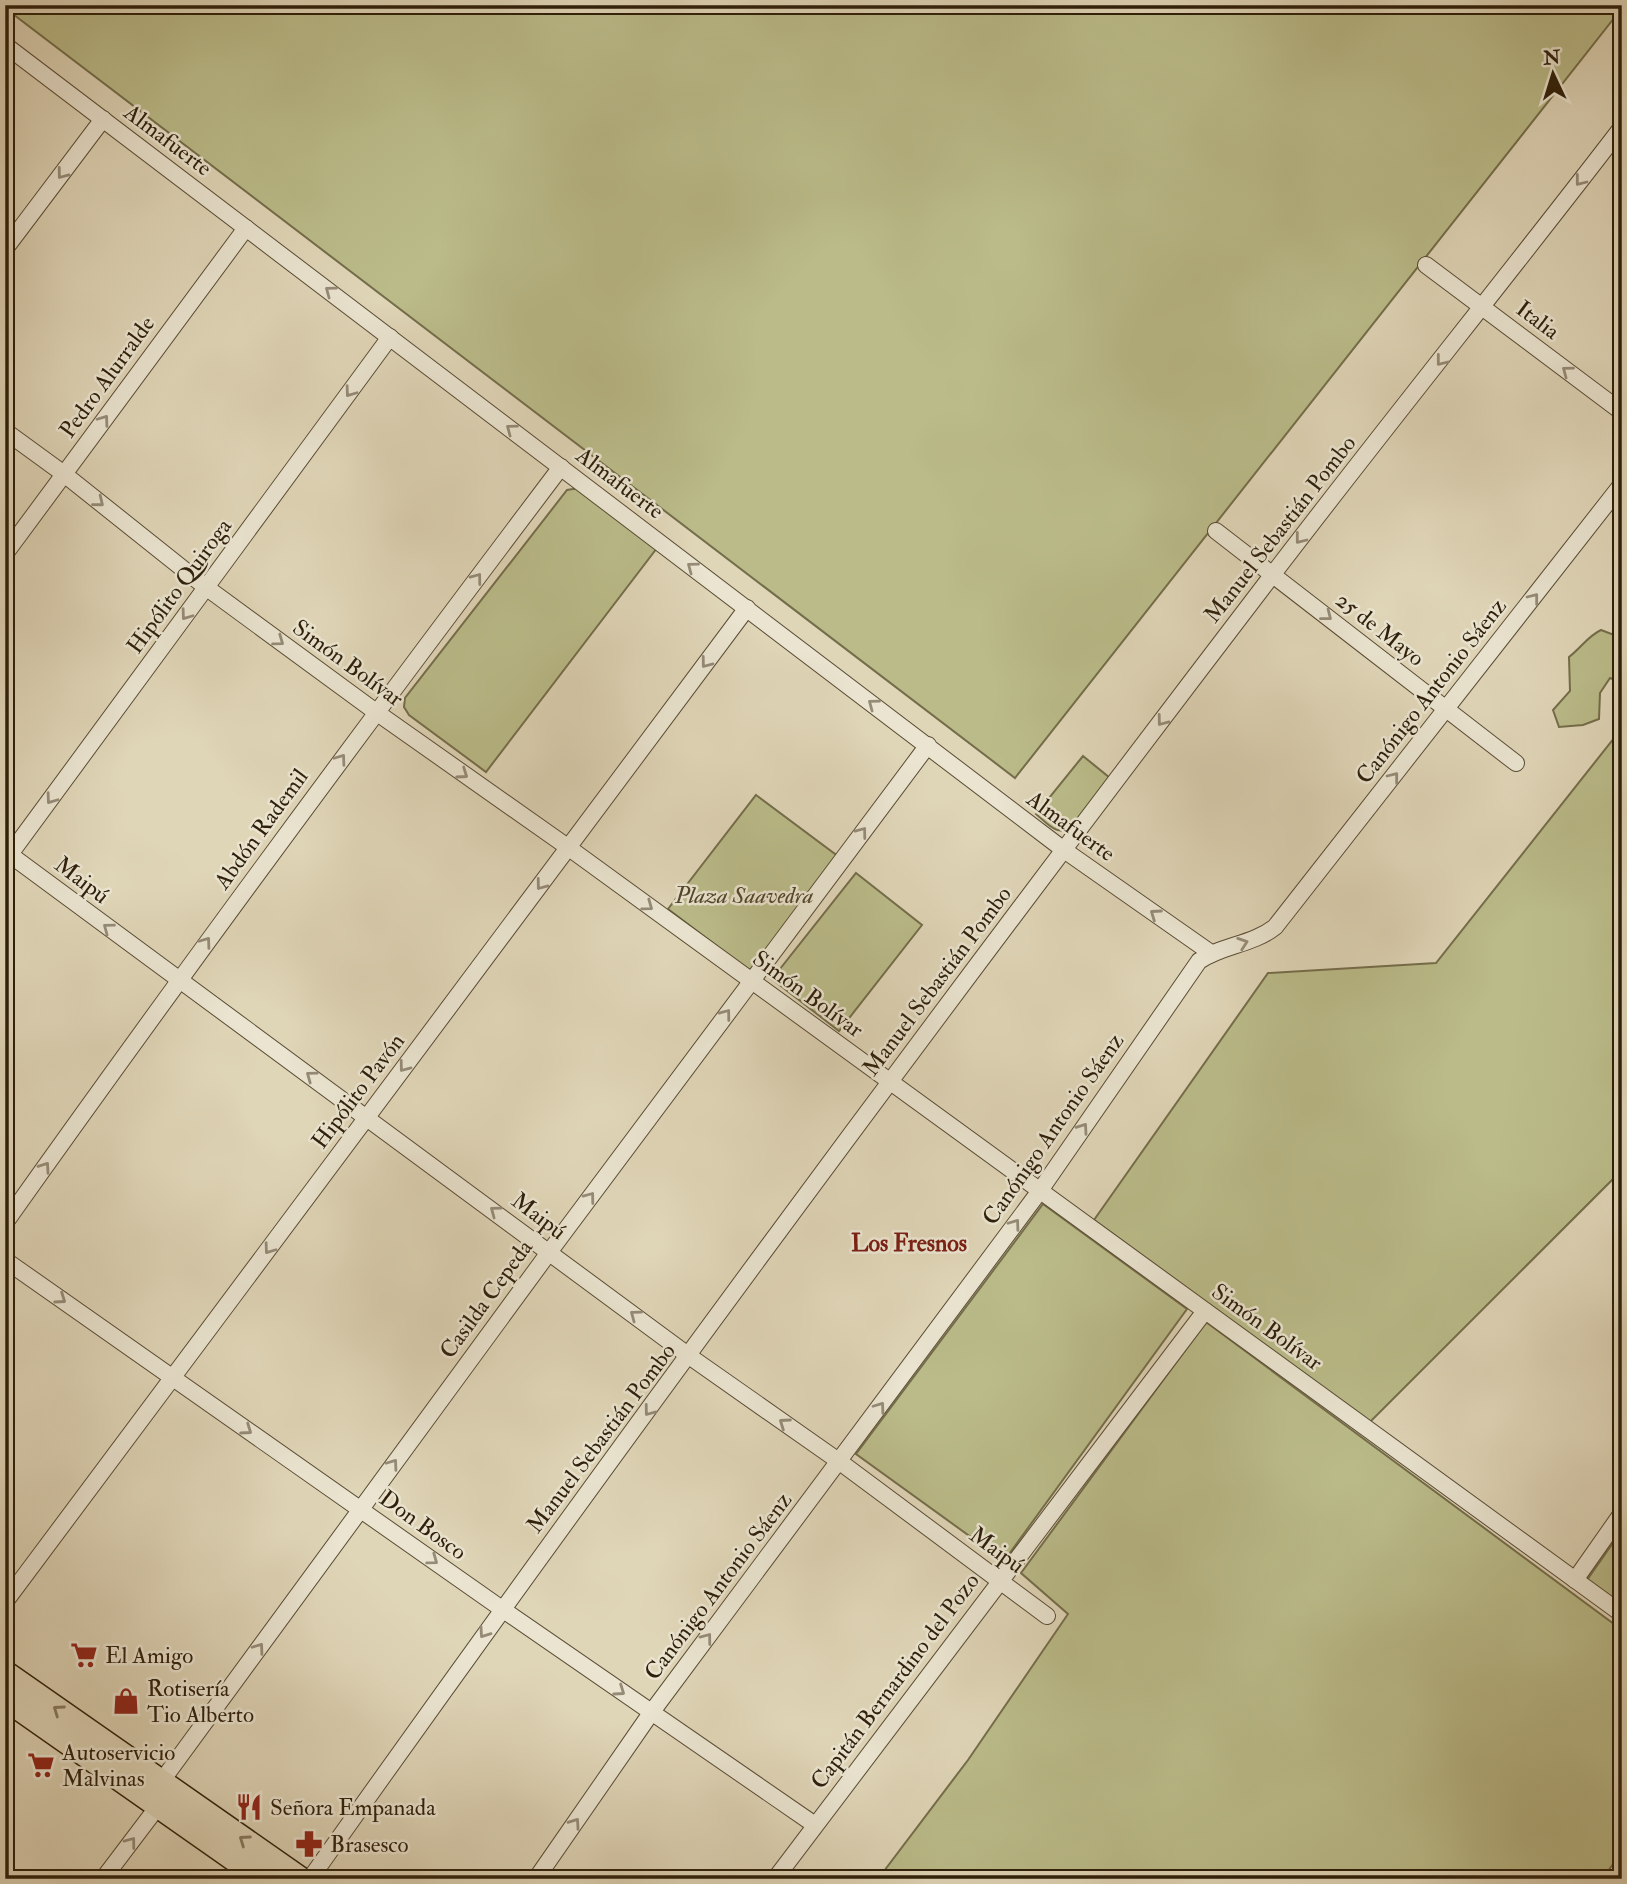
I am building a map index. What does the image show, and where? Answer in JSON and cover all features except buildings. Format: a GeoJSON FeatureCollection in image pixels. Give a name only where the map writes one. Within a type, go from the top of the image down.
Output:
{"type":"FeatureCollection","features":[{"type":"Feature","properties":{"kind":"main road"},"geometry":{"type":"LineString","coordinates":[[5,1673],[160,1793],[263,1879]]}},
{"type":"Feature","properties":{"kind":"main road"},"geometry":{"type":"LineString","coordinates":[[7,1704],[300,1879]]}},
{"type":"Feature","properties":{"kind":"street","name":"Almafuerte"},"geometry":{"type":"LineString","coordinates":[[5,45],[1064,850],[1211,953]]}},
{"type":"Feature","properties":{"kind":"street"},"geometry":{"type":"LineString","coordinates":[[5,249],[103,119]]}},
{"type":"Feature","properties":{"kind":"street","name":"Manuel Sebastián Pombo"},"geometry":{"type":"LineString","coordinates":[[310,1879],[502,1609],[889,1081],[1273,574],[1622,127]]}},
{"type":"Feature","properties":{"kind":"street","name":"Pedro Alurralde"},"geometry":{"type":"LineString","coordinates":[[5,554],[246,228]]}},
{"type":"Feature","properties":{"kind":"street","name":"Italia"},"geometry":{"type":"LineString","coordinates":[[1426,265],[1622,412]]}},
{"type":"Feature","properties":{"kind":"street","name":"Hipólito Quiroga"},"geometry":{"type":"LineString","coordinates":[[7,856],[390,337]]}},
{"type":"Feature","properties":{"kind":"street","name":"Simón Bolívar"},"geometry":{"type":"LineString","coordinates":[[5,431],[64,474],[206,587],[376,712],[569,848],[1622,1614]]}},
{"type":"Feature","properties":{"kind":"street","name":"Abdón Rademil"},"geometry":{"type":"LineString","coordinates":[[5,1223],[178,980],[561,467]]}},
{"type":"Feature","properties":{"kind":"street","name":"Canónigo Antonio Sáenz"},"geometry":{"type":"LineString","coordinates":[[536,1879],[651,1713],[1039,1192],[1199,961],[1211,953],[1261,937],[1275,928],[1622,484]]}},
{"type":"Feature","properties":{"kind":"street","name":"25 de Mayo"},"geometry":{"type":"LineString","coordinates":[[1216,531],[1516,763]]}},
{"type":"Feature","properties":{"kind":"street","name":"Hipólito Pavón"},"geometry":{"type":"LineString","coordinates":[[5,1602],[747,608]]}},
{"type":"Feature","properties":{"kind":"street","name":"Casilda Cepeda"},"geometry":{"type":"LineString","coordinates":[[103,1879],[160,1793],[361,1508],[750,981],[928,745]]}},
{"type":"Feature","properties":{"kind":"street","name":"Maipú"},"geometry":{"type":"LineString","coordinates":[[7,856],[367,1116],[689,1356],[840,1462],[1047,1616]]}},
{"type":"Feature","properties":{"kind":"street","name":"Don Bosco"},"geometry":{"type":"LineString","coordinates":[[5,1260],[814,1825]]}},
{"type":"Feature","properties":{"kind":"street","name":"Capitán Bernardino del Pozo"},"geometry":{"type":"LineString","coordinates":[[775,1879],[1205,1311]]}},
{"type":"Feature","properties":{"kind":"street"},"geometry":{"type":"LineString","coordinates":[[1575,1580],[1622,1513]]}},
{"type":"Feature","properties":{"kind":"street"},"geometry":{"type":"LineString","coordinates":[[1616,1879],[1622,1871]]}},
{"type":"Feature","properties":{"kind":"green space"},"geometry":{"type":"Polygon","coordinates":[[[5,5],[1622,5],[1622,8],[1015,778],[5,8],[5,5]]]}},
{"type":"Feature","properties":{"kind":"green space"},"geometry":{"type":"Polygon","coordinates":[[[579,489],[657,548],[486,772],[409,715],[404,707],[405,698],[567,490],[579,489]]]}},
{"type":"Feature","properties":{"kind":"green space"},"geometry":{"type":"Polygon","coordinates":[[[1601,630],[1614,635],[1622,633],[1622,701],[1618,703],[1618,681],[1610,678],[1600,693],[1599,719],[1583,725],[1559,727],[1553,710],[1570,691],[1569,657],[1601,630]]]}},
{"type":"Feature","properties":{"kind":"green space"},"geometry":{"type":"Polygon","coordinates":[[[1622,728],[1622,1170],[1370,1422],[1094,1220],[1268,973],[1436,963],[1622,728]]]}},
{"type":"Feature","properties":{"kind":"green space"},"geometry":{"type":"Polygon","coordinates":[[[1083,756],[1110,778],[1074,827],[1058,830],[1036,814],[1083,756]]]}},
{"type":"Feature","properties":{"kind":"green space","name":"Plaza Saavedra"},"geometry":{"type":"Polygon","coordinates":[[[756,795],[839,857],[751,972],[668,909],[756,795]]]}},
{"type":"Feature","properties":{"kind":"green space"},"geometry":{"type":"Polygon","coordinates":[[[856,873],[922,925],[839,1031],[772,979],[856,873]]]}},
{"type":"Feature","properties":{"kind":"green space"},"geometry":{"type":"Polygon","coordinates":[[[1043,1204],[1187,1309],[1004,1561],[856,1454],[1043,1204]]]}},
{"type":"Feature","properties":{"kind":"green space"},"geometry":{"type":"Polygon","coordinates":[[[1206,1322],[1622,1630],[1622,1852],[1602,1879],[878,1879],[968,1760],[1068,1614],[1021,1573],[1206,1322]]]}},
{"type":"Feature","properties":{"kind":"green space"},"geometry":{"type":"Polygon","coordinates":[[[1622,1530],[1622,1606],[1587,1580],[1622,1530]]]}},
{"type":"Feature","properties":{"kind":"place","name":"El Amigo"},"geometry":{"type":"Point","coordinates":[84,1655]}},
{"type":"Feature","properties":{"kind":"place","name":"Rotisería Tio Alberto"},"geometry":{"type":"Point","coordinates":[126,1701]}},
{"type":"Feature","properties":{"kind":"place","name":"Autoservicio Malvinas"},"geometry":{"type":"Point","coordinates":[41,1765]}},
{"type":"Feature","properties":{"kind":"place","name":"Señora Empanada"},"geometry":{"type":"Point","coordinates":[249,1807]}},
{"type":"Feature","properties":{"kind":"place","name":"Brasesco"},"geometry":{"type":"Point","coordinates":[309,1844]}},
{"type":"Feature","properties":{"kind":"district","name":"Los Fresnos"},"geometry":{"type":"Point","coordinates":[909,1243]}}]}
